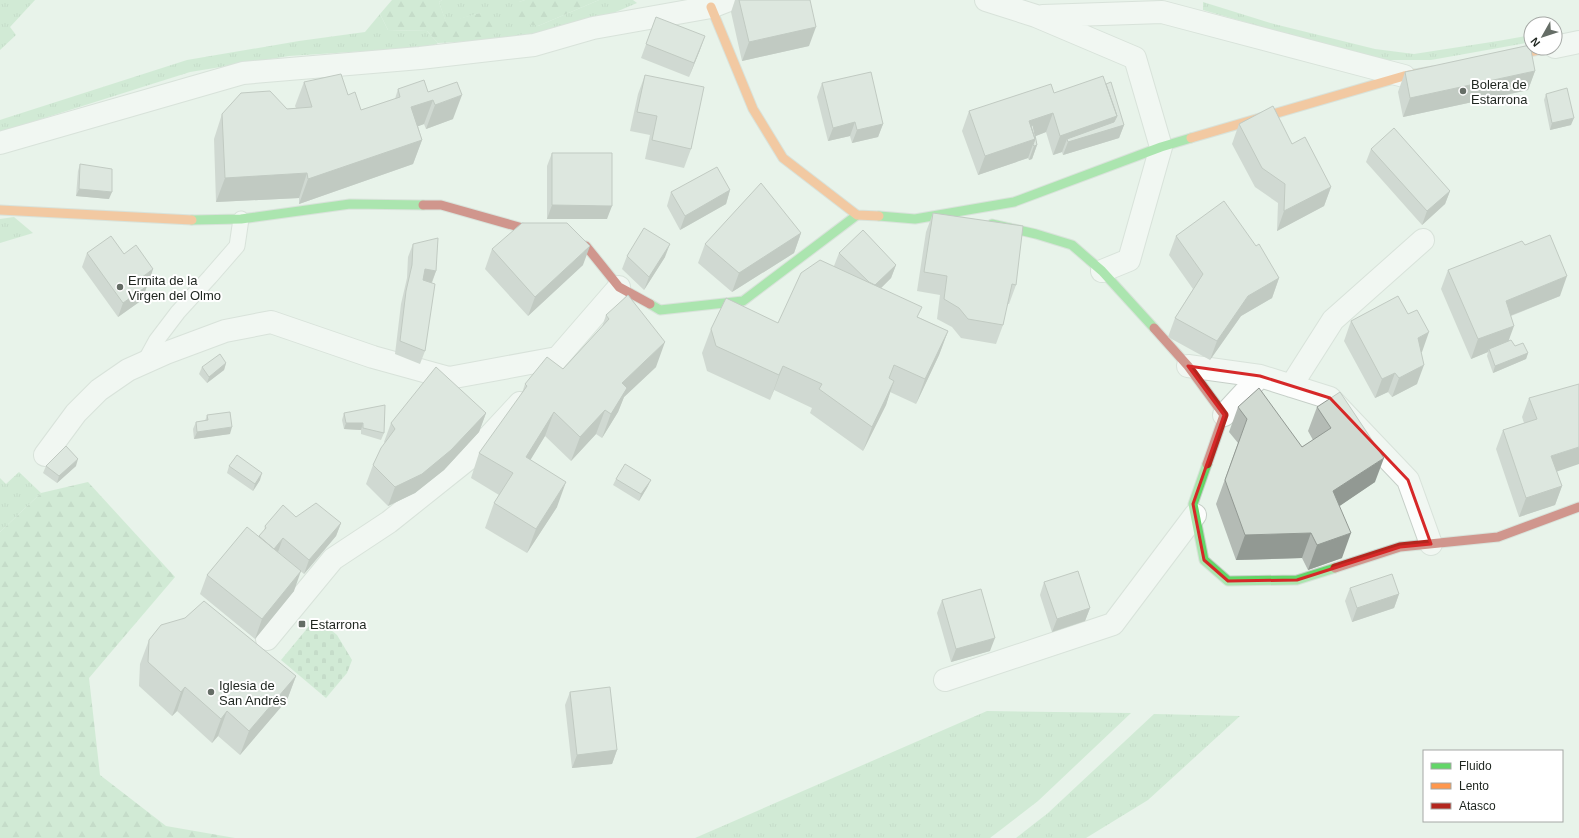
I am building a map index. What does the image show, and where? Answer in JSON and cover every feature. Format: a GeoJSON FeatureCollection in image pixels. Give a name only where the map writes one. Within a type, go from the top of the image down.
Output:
{"type":"FeatureCollection","features":[{"type":"Feature","properties":{"kind":"street"},"geometry":{"type":"LineString","coordinates":[[986,0],[1036,16],[1135,58],[1161,147],[1129,260],[1102,271]]}},
{"type":"Feature","properties":{"kind":"street"},"geometry":{"type":"LineString","coordinates":[[0,143],[243,73],[420,58],[534,45],[594,28],[720,3],[753,109],[783,158],[857,216],[915,219],[1014,202],[1161,147],[1404,76],[1442,69]]}},
{"type":"Feature","properties":{"kind":"street"},"geometry":{"type":"LineString","coordinates":[[1036,16],[1162,12],[1404,76]]}},
{"type":"Feature","properties":{"kind":"street"},"geometry":{"type":"LineString","coordinates":[[1563,45],[1579,42]]}},
{"type":"Feature","properties":{"kind":"street"},"geometry":{"type":"LineString","coordinates":[[1496,58],[1523,53]]}},
{"type":"Feature","properties":{"kind":"street"},"geometry":{"type":"LineString","coordinates":[[0,210],[193,220],[241,219],[350,204],[441,205],[586,246],[619,287],[660,310],[743,301],[857,216]]}},
{"type":"Feature","properties":{"kind":"street"},"geometry":{"type":"LineString","coordinates":[[944,214],[967,219]]}},
{"type":"Feature","properties":{"kind":"street"},"geometry":{"type":"LineString","coordinates":[[983,222],[1036,234],[1072,245],[1102,271],[1188,366],[1224,415]]}},
{"type":"Feature","properties":{"kind":"street"},"geometry":{"type":"LineString","coordinates":[[1291,386],[1333,320],[1423,240]]}},
{"type":"Feature","properties":{"kind":"street"},"geometry":{"type":"LineString","coordinates":[[267,639],[333,559],[389,522],[468,459],[528,394],[557,358],[619,287]]}},
{"type":"Feature","properties":{"kind":"street"},"geometry":{"type":"LineString","coordinates":[[45,455],[76,413],[98,390],[128,370],[166,353],[225,331],[271,322],[373,357],[449,378],[557,358]]}},
{"type":"Feature","properties":{"kind":"street"},"geometry":{"type":"LineString","coordinates":[[1188,366],[1260,376],[1330,398],[1408,480],[1431,544]]}},
{"type":"Feature","properties":{"kind":"street"},"geometry":{"type":"LineString","coordinates":[[1260,376],[1224,415],[1193,504],[1204,560],[1228,581],[1297,580],[1400,547],[1498,537],[1579,508]]}},
{"type":"Feature","properties":{"kind":"street"},"geometry":{"type":"LineString","coordinates":[[945,680],[1113,624],[1195,515]]}},
{"type":"Feature","properties":{"kind":"lane"},"geometry":{"type":"LineString","coordinates":[[144,363],[156,341],[178,312],[237,246],[241,219]]}},
{"type":"Feature","properties":{"kind":"highlighted area"},"geometry":{"type":"Polygon","coordinates":[[[1188,366],[1260,376],[1330,398],[1408,480],[1431,544],[1400,547],[1297,580],[1228,581],[1204,560],[1193,504],[1224,415],[1188,366]]]}},
{"type":"Feature","properties":{"kind":"green space"},"geometry":{"type":"Polygon","coordinates":[[[0,0],[35,0],[10,27],[16,35],[0,50],[0,0]]]}},
{"type":"Feature","properties":{"kind":"green space"},"geometry":{"type":"Polygon","coordinates":[[[392,0],[442,0],[439,2],[446,22],[480,13],[493,22],[493,40],[438,43],[427,31],[388,30],[380,14],[392,0]]]}},
{"type":"Feature","properties":{"kind":"green space"},"geometry":{"type":"Polygon","coordinates":[[[442,0],[525,0],[519,2],[538,26],[599,0],[633,0],[637,3],[611,14],[541,35],[493,40],[480,13],[446,23],[439,2],[442,0]]]}},
{"type":"Feature","properties":{"kind":"green space"},"geometry":{"type":"Polygon","coordinates":[[[525,0],[599,0],[538,26],[516,22],[519,2],[525,0]]]}},
{"type":"Feature","properties":{"kind":"green space"},"geometry":{"type":"Polygon","coordinates":[[[1203,2],[1274,24],[1375,49],[1414,54],[1523,36],[1523,43],[1431,60],[1378,60],[1203,10],[1203,2]]]}},
{"type":"Feature","properties":{"kind":"green space"},"geometry":{"type":"Polygon","coordinates":[[[380,14],[388,30],[427,31],[438,43],[429,47],[289,56],[190,72],[0,132],[0,120],[187,60],[299,41],[365,32],[380,14]]]}},
{"type":"Feature","properties":{"kind":"green space"},"geometry":{"type":"Polygon","coordinates":[[[14,217],[33,233],[0,243],[0,219],[14,217]]]}},
{"type":"Feature","properties":{"kind":"green space"},"geometry":{"type":"Polygon","coordinates":[[[19,472],[41,493],[0,532],[0,478],[6,484],[19,472]]]}},
{"type":"Feature","properties":{"kind":"green space"},"geometry":{"type":"Polygon","coordinates":[[[88,482],[175,577],[89,678],[100,775],[166,826],[235,838],[0,838],[0,532],[41,493],[88,482]]]}},
{"type":"Feature","properties":{"kind":"green space"},"geometry":{"type":"Polygon","coordinates":[[[319,620],[337,635],[352,660],[347,673],[326,698],[281,660],[310,625],[319,620]]]}},
{"type":"Feature","properties":{"kind":"green space"},"geometry":{"type":"Polygon","coordinates":[[[987,711],[1131,713],[1038,801],[990,838],[695,838],[987,711]]]}},
{"type":"Feature","properties":{"kind":"green space"},"geometry":{"type":"Polygon","coordinates":[[[1154,714],[1240,716],[1148,800],[1086,838],[1016,838],[1048,813],[1154,714]]]}},
{"type":"Feature","properties":{"kind":"building"},"geometry":{"type":"Polygon","coordinates":[[[739,0],[810,0],[816,27],[749,42],[739,0]]]}},
{"type":"Feature","properties":{"kind":"building"},"geometry":{"type":"Polygon","coordinates":[[[656,17],[705,36],[694,63],[646,44],[656,17]]]}},
{"type":"Feature","properties":{"kind":"building"},"geometry":{"type":"Polygon","coordinates":[[[1523,47],[1523,56],[1532,56],[1535,71],[1410,98],[1405,72],[1523,47]]]}},
{"type":"Feature","properties":{"kind":"building"},"geometry":{"type":"Polygon","coordinates":[[[871,72],[883,124],[857,130],[855,122],[833,128],[822,83],[871,72]]]}},
{"type":"Feature","properties":{"kind":"building"},"geometry":{"type":"Polygon","coordinates":[[[341,74],[348,95],[355,92],[361,110],[400,97],[398,89],[424,80],[428,92],[457,82],[462,95],[435,105],[433,100],[411,107],[422,140],[308,179],[307,173],[225,178],[222,114],[241,93],[270,91],[287,109],[312,107],[304,82],[341,74]]]}},
{"type":"Feature","properties":{"kind":"building"},"geometry":{"type":"Polygon","coordinates":[[[645,75],[704,87],[691,149],[652,140],[657,116],[637,112],[645,75]]]}},
{"type":"Feature","properties":{"kind":"building"},"geometry":{"type":"Polygon","coordinates":[[[1103,76],[1117,116],[1060,136],[1053,113],[1029,121],[1035,139],[985,156],[969,111],[1051,84],[1054,93],[1103,76]]]}},
{"type":"Feature","properties":{"kind":"building"},"geometry":{"type":"Polygon","coordinates":[[[1111,82],[1124,125],[1068,142],[1067,139],[1114,122],[1117,116],[1106,84],[1111,82]]]}},
{"type":"Feature","properties":{"kind":"building"},"geometry":{"type":"Polygon","coordinates":[[[1567,88],[1574,118],[1552,123],[1546,94],[1567,88]]]}},
{"type":"Feature","properties":{"kind":"building"},"geometry":{"type":"Polygon","coordinates":[[[1273,106],[1292,144],[1305,137],[1331,187],[1284,211],[1285,184],[1262,168],[1239,124],[1273,106]]]}},
{"type":"Feature","properties":{"kind":"building"},"geometry":{"type":"Polygon","coordinates":[[[1033,125],[1037,145],[1034,146],[1035,139],[1031,126],[1033,125]]]}},
{"type":"Feature","properties":{"kind":"building"},"geometry":{"type":"Polygon","coordinates":[[[1394,128],[1450,191],[1427,211],[1371,149],[1394,128]]]}},
{"type":"Feature","properties":{"kind":"building"},"geometry":{"type":"Polygon","coordinates":[[[552,153],[612,153],[612,206],[552,205],[552,153]]]}},
{"type":"Feature","properties":{"kind":"building"},"geometry":{"type":"Polygon","coordinates":[[[80,164],[112,169],[112,192],[79,189],[80,164]]]}},
{"type":"Feature","properties":{"kind":"building"},"geometry":{"type":"Polygon","coordinates":[[[717,167],[730,190],[685,216],[671,192],[717,167]]]}},
{"type":"Feature","properties":{"kind":"building"},"geometry":{"type":"Polygon","coordinates":[[[761,183],[801,233],[739,273],[705,244],[761,183]]]}},
{"type":"Feature","properties":{"kind":"building"},"geometry":{"type":"Polygon","coordinates":[[[1224,201],[1256,246],[1259,244],[1279,278],[1248,296],[1217,341],[1175,318],[1203,274],[1176,236],[1224,201]]]}},
{"type":"Feature","properties":{"kind":"building"},"geometry":{"type":"Polygon","coordinates":[[[933,213],[1023,226],[1016,285],[1012,284],[1003,325],[968,319],[959,308],[944,299],[947,276],[924,272],[933,213]]]}},
{"type":"Feature","properties":{"kind":"building"},"geometry":{"type":"Polygon","coordinates":[[[522,223],[567,223],[590,246],[535,297],[492,249],[522,223]]]}},
{"type":"Feature","properties":{"kind":"building"},"geometry":{"type":"Polygon","coordinates":[[[644,228],[670,244],[649,277],[627,256],[644,228]]]}},
{"type":"Feature","properties":{"kind":"building"},"geometry":{"type":"Polygon","coordinates":[[[863,230],[896,265],[875,285],[869,282],[839,253],[863,230]]]}},
{"type":"Feature","properties":{"kind":"building"},"geometry":{"type":"Polygon","coordinates":[[[1550,235],[1567,276],[1506,301],[1514,326],[1478,339],[1448,270],[1522,241],[1525,245],[1550,235]]]}},
{"type":"Feature","properties":{"kind":"building"},"geometry":{"type":"Polygon","coordinates":[[[111,236],[124,254],[136,245],[153,269],[141,278],[147,286],[123,303],[87,253],[111,236]]]}},
{"type":"Feature","properties":{"kind":"building"},"geometry":{"type":"Polygon","coordinates":[[[438,238],[436,271],[425,269],[423,280],[435,284],[425,351],[400,341],[406,291],[412,265],[413,244],[438,238]]]}},
{"type":"Feature","properties":{"kind":"building"},"geometry":{"type":"Polygon","coordinates":[[[820,260],[922,307],[917,317],[948,331],[925,379],[894,365],[889,378],[894,381],[872,427],[819,389],[822,384],[783,366],[779,375],[716,346],[711,329],[726,298],[778,323],[801,273],[820,260]]]}},
{"type":"Feature","properties":{"kind":"building"},"geometry":{"type":"Polygon","coordinates":[[[628,295],[665,342],[622,383],[627,388],[611,414],[605,410],[580,437],[554,412],[526,457],[566,482],[536,529],[494,503],[513,473],[479,453],[527,386],[525,384],[547,357],[563,369],[609,319],[606,315],[628,295]]]}},
{"type":"Feature","properties":{"kind":"building"},"geometry":{"type":"Polygon","coordinates":[[[1398,296],[1408,314],[1417,310],[1429,332],[1418,338],[1424,365],[1399,378],[1395,373],[1382,379],[1351,321],[1398,296]]]}},
{"type":"Feature","properties":{"kind":"building"},"geometry":{"type":"Polygon","coordinates":[[[1511,340],[1515,346],[1523,343],[1528,353],[1495,366],[1489,349],[1511,340]]]}},
{"type":"Feature","properties":{"kind":"building"},"geometry":{"type":"Polygon","coordinates":[[[220,354],[226,363],[209,377],[202,367],[220,354]]]}},
{"type":"Feature","properties":{"kind":"building"},"geometry":{"type":"Polygon","coordinates":[[[436,367],[486,413],[451,450],[422,474],[395,487],[373,465],[381,448],[395,429],[391,423],[436,367]]]}},
{"type":"Feature","properties":{"kind":"building"},"geometry":{"type":"Polygon","coordinates":[[[1579,384],[1579,447],[1551,456],[1562,486],[1526,498],[1503,430],[1537,419],[1529,398],[1579,384]]]}},
{"type":"Feature","properties":{"kind":"building"},"geometry":{"type":"Polygon","coordinates":[[[1259,388],[1302,447],[1331,428],[1317,407],[1340,392],[1384,458],[1333,491],[1351,533],[1317,545],[1311,533],[1245,535],[1225,480],[1247,419],[1238,407],[1259,388]]]}},
{"type":"Feature","properties":{"kind":"building"},"geometry":{"type":"Polygon","coordinates":[[[385,405],[384,433],[363,428],[363,423],[346,423],[344,413],[385,405]]]}},
{"type":"Feature","properties":{"kind":"building"},"geometry":{"type":"Polygon","coordinates":[[[230,412],[232,427],[197,432],[196,422],[208,420],[207,415],[230,412]]]}},
{"type":"Feature","properties":{"kind":"building"},"geometry":{"type":"Polygon","coordinates":[[[66,446],[78,459],[59,476],[46,466],[66,446]]]}},
{"type":"Feature","properties":{"kind":"building"},"geometry":{"type":"Polygon","coordinates":[[[237,455],[262,473],[255,484],[229,466],[237,455]]]}},
{"type":"Feature","properties":{"kind":"building"},"geometry":{"type":"Polygon","coordinates":[[[625,464],[651,480],[641,494],[616,479],[625,464]]]}},
{"type":"Feature","properties":{"kind":"building"},"geometry":{"type":"Polygon","coordinates":[[[316,503],[341,523],[309,560],[283,538],[274,549],[259,536],[266,528],[265,526],[283,505],[296,517],[316,503]]]}},
{"type":"Feature","properties":{"kind":"building"},"geometry":{"type":"Polygon","coordinates":[[[247,527],[301,571],[262,619],[207,575],[247,527]]]}},
{"type":"Feature","properties":{"kind":"building"},"geometry":{"type":"Polygon","coordinates":[[[1078,571],[1090,608],[1057,619],[1044,582],[1078,571]]]}},
{"type":"Feature","properties":{"kind":"building"},"geometry":{"type":"Polygon","coordinates":[[[1392,574],[1399,594],[1357,608],[1350,588],[1392,574]]]}},
{"type":"Feature","properties":{"kind":"building"},"geometry":{"type":"Polygon","coordinates":[[[981,589],[995,638],[956,649],[942,600],[981,589]]]}},
{"type":"Feature","properties":{"kind":"building","name":"Iglesia de San Andrés"},"geometry":{"type":"Polygon","coordinates":[[[204,601],[296,676],[249,731],[227,711],[221,719],[185,687],[181,692],[148,662],[149,640],[161,625],[185,618],[204,601]]]}},
{"type":"Feature","properties":{"kind":"building"},"geometry":{"type":"Polygon","coordinates":[[[610,687],[617,750],[577,755],[570,692],[610,687]]]}},
{"type":"Feature","properties":{"kind":"traffic: fast"},"geometry":{"type":"LineString","coordinates":[[879,216],[915,219],[1014,202],[1161,147],[1191,138]]}},
{"type":"Feature","properties":{"kind":"traffic: fast"},"geometry":{"type":"LineString","coordinates":[[192,220],[241,219],[350,204],[423,205]]}},
{"type":"Feature","properties":{"kind":"traffic: fast"},"geometry":{"type":"LineString","coordinates":[[650,304],[660,310],[743,301],[857,215]]}},
{"type":"Feature","properties":{"kind":"traffic: fast"},"geometry":{"type":"LineString","coordinates":[[992,224],[1036,234],[1072,245],[1102,271],[1154,328]]}},
{"type":"Feature","properties":{"kind":"traffic: fast"},"geometry":{"type":"LineString","coordinates":[[1207,464],[1193,504],[1204,560],[1228,581],[1297,580],[1335,568]]}},
{"type":"Feature","properties":{"kind":"traffic: slow"},"geometry":{"type":"LineString","coordinates":[[711,7],[753,109],[783,158],[857,215],[879,216]]}},
{"type":"Feature","properties":{"kind":"traffic: slow"},"geometry":{"type":"LineString","coordinates":[[1502,57],[1523,53]]}},
{"type":"Feature","properties":{"kind":"traffic: slow"},"geometry":{"type":"LineString","coordinates":[[1191,138],[1404,76],[1433,71]]}},
{"type":"Feature","properties":{"kind":"traffic: slow"},"geometry":{"type":"LineString","coordinates":[[0,210],[192,220]]}},
{"type":"Feature","properties":{"kind":"traffic: jam"},"geometry":{"type":"LineString","coordinates":[[423,205],[441,205],[586,246],[619,287],[650,304]]}},
{"type":"Feature","properties":{"kind":"traffic: jam"},"geometry":{"type":"LineString","coordinates":[[1154,328],[1188,366],[1224,415],[1207,464]]}},
{"type":"Feature","properties":{"kind":"traffic: jam"},"geometry":{"type":"LineString","coordinates":[[1335,568],[1400,547],[1498,537],[1579,507]]}},
{"type":"Feature","properties":{"kind":"place","name":"Bolera de Estarrona"},"geometry":{"type":"Point","coordinates":[1463,91]}},
{"type":"Feature","properties":{"kind":"place","name":"Ermita de la Virgen del Olmo"},"geometry":{"type":"Point","coordinates":[120,287]}},
{"type":"Feature","properties":{"kind":"place","name":"Estarrona"},"geometry":{"type":"Point","coordinates":[302,624]}},
{"type":"Feature","properties":{"kind":"place","name":"Iglesia de San Andrés"},"geometry":{"type":"Point","coordinates":[211,692]}}]}
